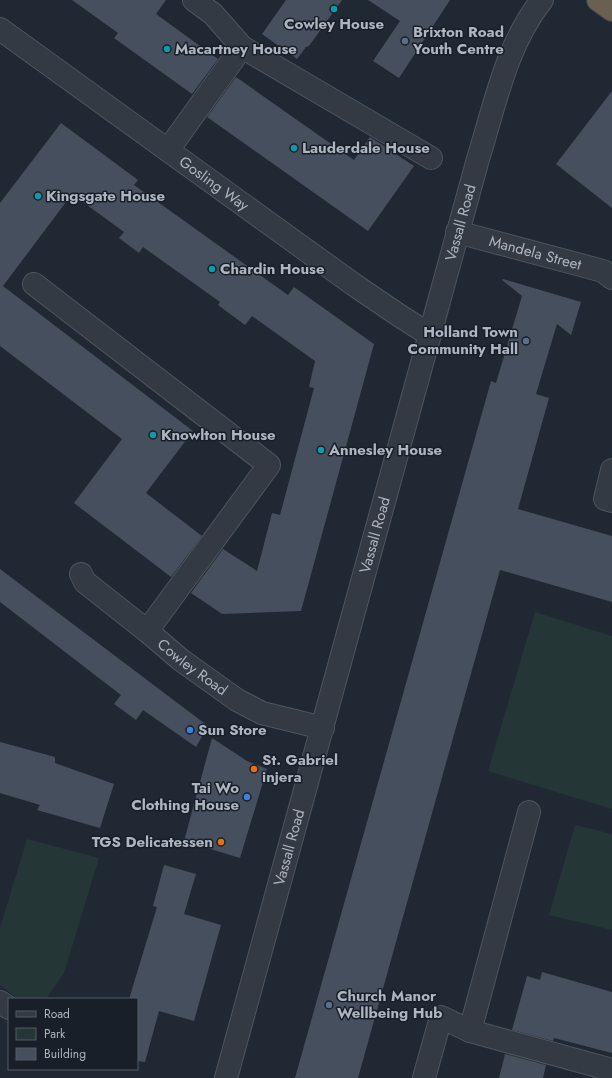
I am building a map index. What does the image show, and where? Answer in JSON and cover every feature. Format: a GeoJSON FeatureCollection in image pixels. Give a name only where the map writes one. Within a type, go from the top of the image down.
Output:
{"type":"FeatureCollection","features":[{"type":"Feature","properties":{"kind":"highway"},"geometry":{"type":"LineString","coordinates":[[598,0],[612,10]]}},
{"type":"Feature","properties":{"kind":"street"},"geometry":{"type":"LineString","coordinates":[[194,0],[214,14],[242,47],[431,158]]}},
{"type":"Feature","properties":{"kind":"street","name":"Vassall Road"},"geometry":{"type":"LineString","coordinates":[[226,1078],[323,728],[457,232],[510,55],[531,13],[542,0]]}},
{"type":"Feature","properties":{"kind":"street","name":"Gosling Way"},"geometry":{"type":"LineString","coordinates":[[0,29],[352,284],[430,335]]}},
{"type":"Feature","properties":{"kind":"street"},"geometry":{"type":"LineString","coordinates":[[168,150],[242,47]]}},
{"type":"Feature","properties":{"kind":"street","name":"Mandela Street"},"geometry":{"type":"LineString","coordinates":[[457,232],[603,271],[612,278]]}},
{"type":"Feature","properties":{"kind":"street"},"geometry":{"type":"LineString","coordinates":[[34,284],[268,465],[147,631]]}},
{"type":"Feature","properties":{"kind":"street"},"geometry":{"type":"LineString","coordinates":[[612,470],[605,499],[612,501]]}},
{"type":"Feature","properties":{"kind":"street","name":"Cowley Road"},"geometry":{"type":"LineString","coordinates":[[82,574],[85,582],[181,660],[237,700],[262,713],[323,728]]}},
{"type":"Feature","properties":{"kind":"street"},"geometry":{"type":"LineString","coordinates":[[470,1031],[529,812]]}},
{"type":"Feature","properties":{"kind":"street"},"geometry":{"type":"LineString","coordinates":[[424,1078],[441,1017],[470,1031],[612,1070]]}},
{"type":"Feature","properties":{"kind":"green space"},"geometry":{"type":"Polygon","coordinates":[[[535,612],[612,636],[612,809],[488,771],[535,612]]]}},
{"type":"Feature","properties":{"kind":"green space"},"geometry":{"type":"Polygon","coordinates":[[[575,825],[612,834],[612,930],[549,915],[575,825]]]}},
{"type":"Feature","properties":{"kind":"green space"},"geometry":{"type":"Polygon","coordinates":[[[27,839],[99,858],[64,973],[47,998],[17,998],[0,985],[0,928],[27,839]]]}},
{"type":"Feature","properties":{"kind":"building","name":"Macartney House"},"geometry":{"type":"Polygon","coordinates":[[[72,0],[166,0],[156,14],[218,59],[192,94],[114,38],[118,33],[72,0]]]}},
{"type":"Feature","properties":{"kind":"building"},"geometry":{"type":"Polygon","coordinates":[[[286,0],[342,0],[309,46],[306,47],[297,59],[262,34],[286,0]]]}},
{"type":"Feature","properties":{"kind":"building","name":"Brixton Road Youth Centre"},"geometry":{"type":"Polygon","coordinates":[[[368,0],[450,0],[399,78],[373,61],[400,21],[368,0]]]}},
{"type":"Feature","properties":{"kind":"building","name":"Lauderdale House"},"geometry":{"type":"Polygon","coordinates":[[[236,77],[354,160],[370,137],[414,166],[368,231],[207,117],[236,77]]]}},
{"type":"Feature","properties":{"kind":"building"},"geometry":{"type":"Polygon","coordinates":[[[612,91],[612,208],[556,164],[612,91]]]}},
{"type":"Feature","properties":{"kind":"building"},"geometry":{"type":"Polygon","coordinates":[[[61,123],[138,180],[134,185],[288,295],[294,287],[374,344],[301,611],[222,614],[191,593],[223,549],[257,571],[272,513],[280,515],[314,388],[309,387],[315,361],[252,316],[245,325],[218,305],[220,302],[143,247],[139,253],[119,238],[124,232],[72,194],[3,286],[193,431],[146,493],[202,536],[171,577],[74,503],[122,439],[0,346],[0,203],[61,123]]]}},
{"type":"Feature","properties":{"kind":"building"},"geometry":{"type":"Polygon","coordinates":[[[503,279],[581,302],[571,335],[557,324],[536,394],[549,398],[518,509],[612,536],[612,602],[500,570],[358,1078],[295,1078],[491,381],[496,383],[522,296],[502,280],[503,279]]]}},
{"type":"Feature","properties":{"kind":"building"},"geometry":{"type":"Polygon","coordinates":[[[0,569],[208,726],[196,747],[143,710],[136,720],[114,704],[121,695],[0,602],[0,569]]]}},
{"type":"Feature","properties":{"kind":"building"},"geometry":{"type":"Polygon","coordinates":[[[212,738],[247,761],[267,769],[240,858],[184,841],[212,738]]]}},
{"type":"Feature","properties":{"kind":"building"},"geometry":{"type":"Polygon","coordinates":[[[0,742],[55,757],[55,763],[114,784],[100,828],[37,810],[40,805],[0,793],[0,742]]]}},
{"type":"Feature","properties":{"kind":"building"},"geometry":{"type":"Polygon","coordinates":[[[164,865],[196,874],[184,914],[221,925],[194,1021],[159,1011],[145,1062],[138,1061],[138,998],[129,998],[157,907],[153,906],[164,865]]]}},
{"type":"Feature","properties":{"kind":"building"},"geometry":{"type":"Polygon","coordinates":[[[542,972],[612,992],[612,1053],[554,1038],[553,1041],[512,1030],[527,976],[540,980],[542,972]]]}},
{"type":"Feature","properties":{"kind":"building"},"geometry":{"type":"Polygon","coordinates":[[[505,1054],[546,1065],[543,1078],[499,1078],[505,1054]]]}},
{"type":"Feature","properties":{"kind":"place","name":"Cowley House"},"geometry":{"type":"Point","coordinates":[334,9]}},
{"type":"Feature","properties":{"kind":"place","name":"Brixton Road Youth Centre"},"geometry":{"type":"Point","coordinates":[405,41]}},
{"type":"Feature","properties":{"kind":"place","name":"Macartney House"},"geometry":{"type":"Point","coordinates":[167,49]}},
{"type":"Feature","properties":{"kind":"place","name":"Lauderdale House"},"geometry":{"type":"Point","coordinates":[294,148]}},
{"type":"Feature","properties":{"kind":"place","name":"Kingsgate House"},"geometry":{"type":"Point","coordinates":[38,196]}},
{"type":"Feature","properties":{"kind":"place","name":"Chardin House"},"geometry":{"type":"Point","coordinates":[212,269]}},
{"type":"Feature","properties":{"kind":"place","name":"Holland Town Community Hall"},"geometry":{"type":"Point","coordinates":[526,341]}},
{"type":"Feature","properties":{"kind":"place","name":"Knowlton House"},"geometry":{"type":"Point","coordinates":[153,435]}},
{"type":"Feature","properties":{"kind":"place","name":"Annesley House"},"geometry":{"type":"Point","coordinates":[321,450]}},
{"type":"Feature","properties":{"kind":"place","name":"Sun Store"},"geometry":{"type":"Point","coordinates":[190,730]}},
{"type":"Feature","properties":{"kind":"place","name":"St. Gabriel injera"},"geometry":{"type":"Point","coordinates":[254,769]}},
{"type":"Feature","properties":{"kind":"place","name":"Tai Wo Clothing House"},"geometry":{"type":"Point","coordinates":[247,797]}},
{"type":"Feature","properties":{"kind":"place","name":"TGS Delicatessen"},"geometry":{"type":"Point","coordinates":[221,842]}},
{"type":"Feature","properties":{"kind":"place","name":"Church Manor Wellbeing Hub"},"geometry":{"type":"Point","coordinates":[329,1005]}}]}
